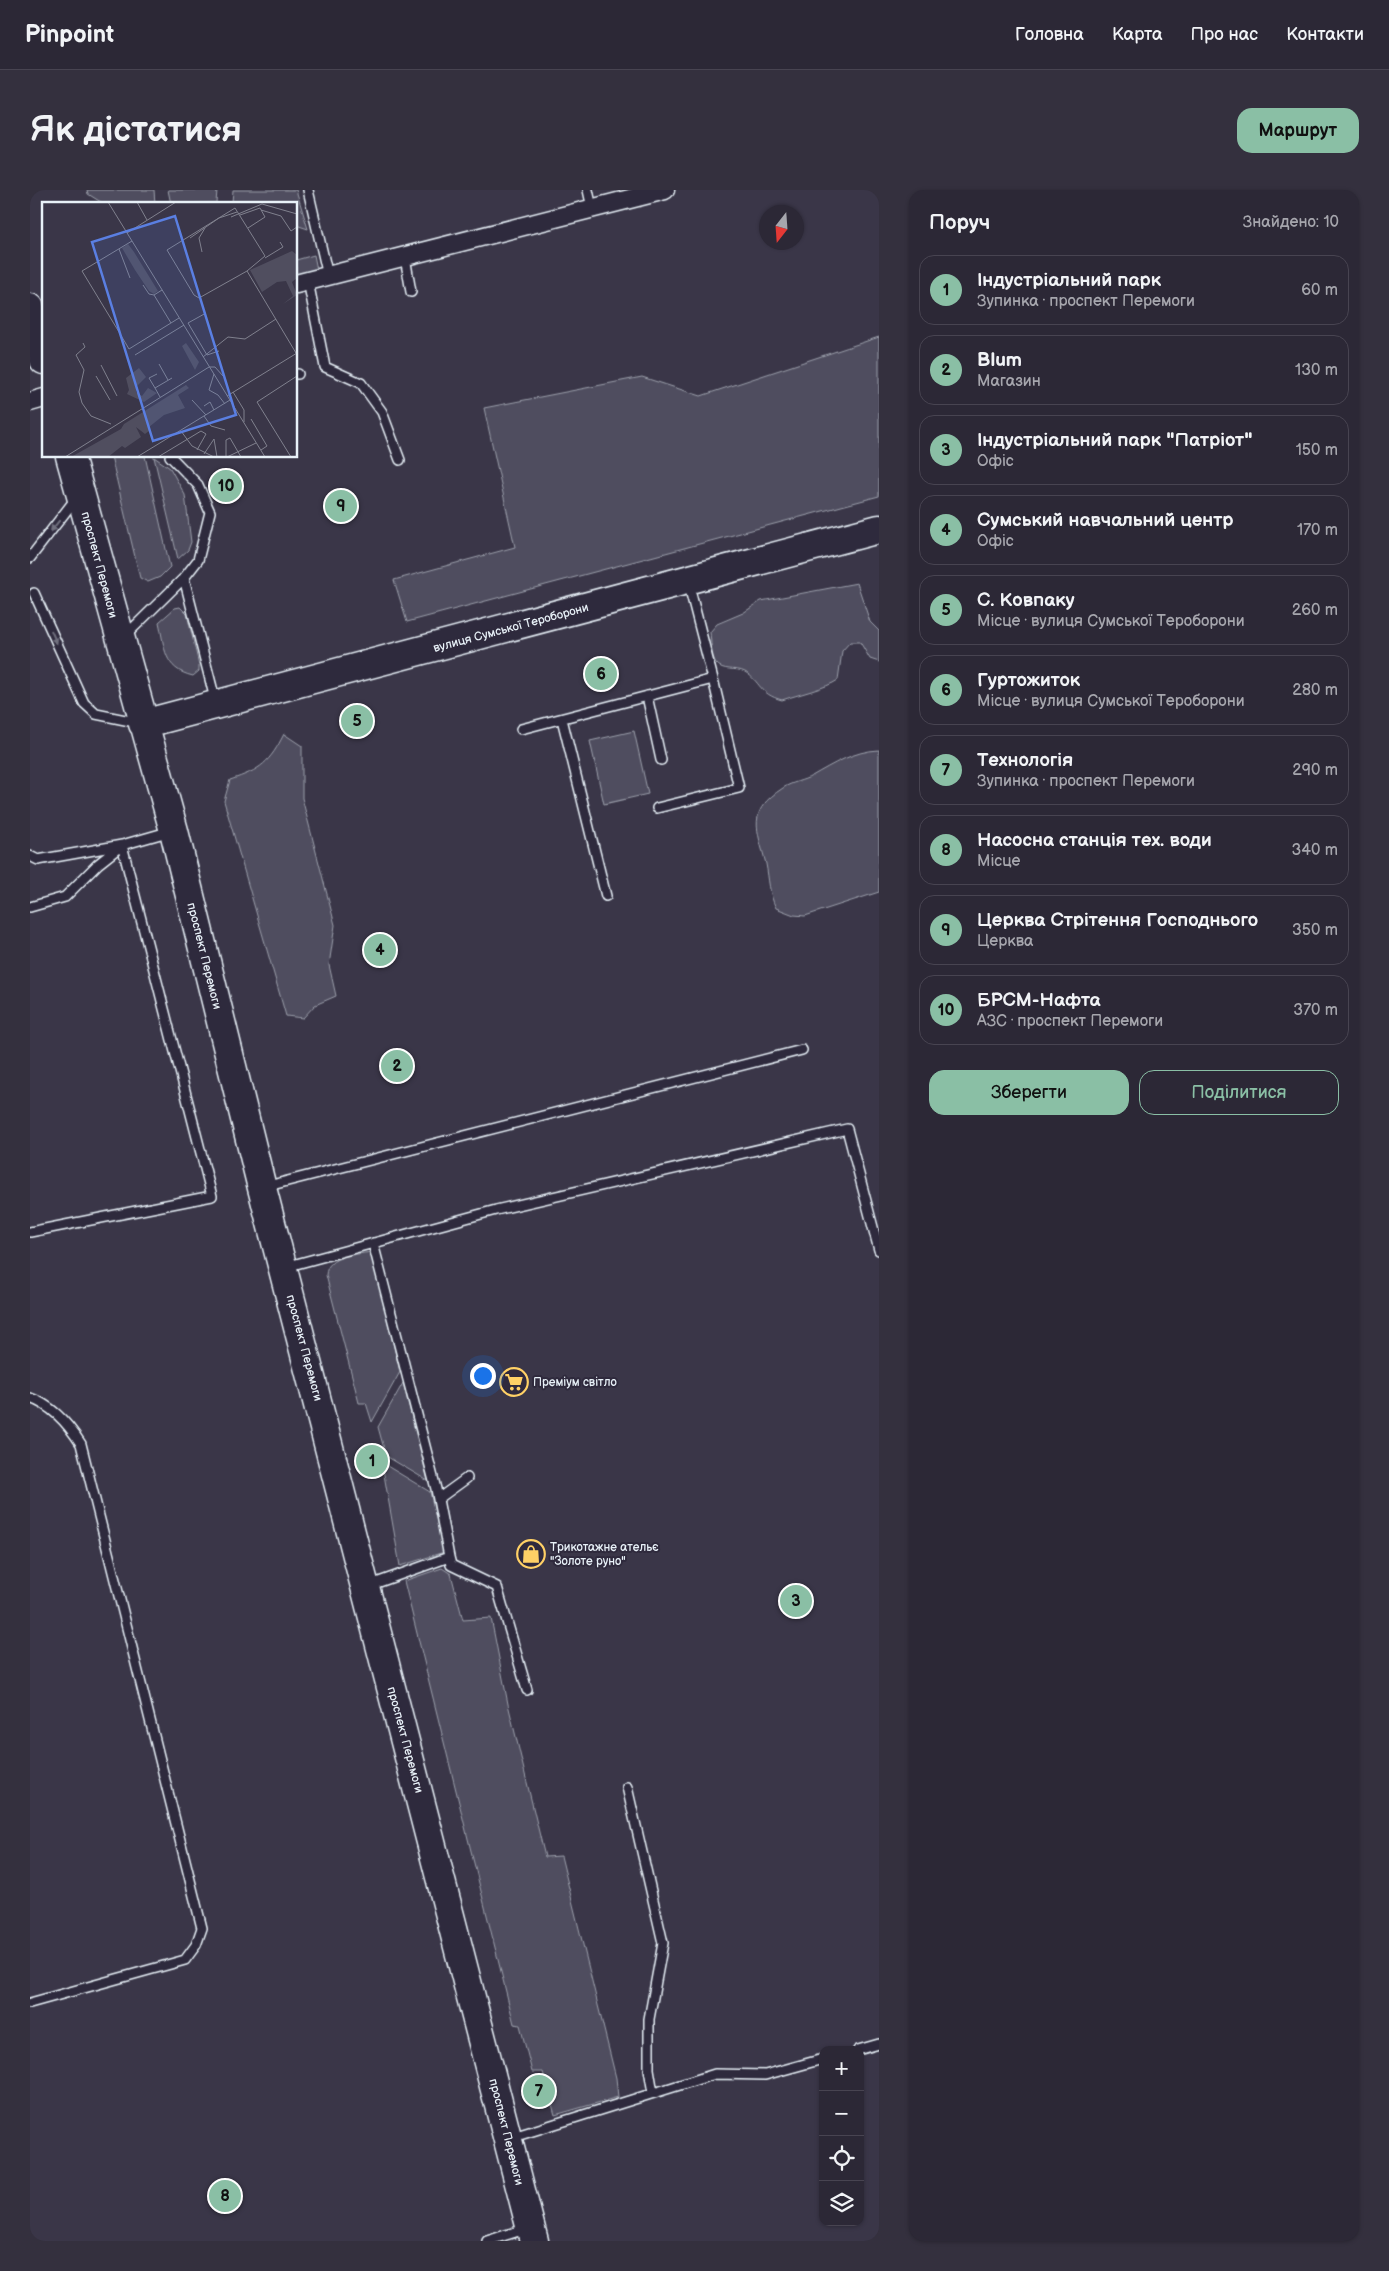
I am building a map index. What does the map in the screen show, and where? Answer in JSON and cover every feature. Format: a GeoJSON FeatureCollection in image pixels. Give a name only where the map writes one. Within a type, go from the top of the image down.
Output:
{"type":"FeatureCollection","features":[{"type":"Feature","properties":{"kind":"main road"},"geometry":{"type":"LineString","coordinates":[[30,308],[42,350]]}},
{"type":"Feature","properties":{"kind":"main road","name":"проспект Перемоги"},"geometry":{"type":"LineString","coordinates":[[71,458],[119,641],[174,831],[282,1268],[532,2234]]}},
{"type":"Feature","properties":{"kind":"main road","name":"вулиця Сумської Тероборони"},"geometry":{"type":"LineString","coordinates":[[143,724],[217,706],[879,529]]}},
{"type":"Feature","properties":{"kind":"street"},"geometry":{"type":"LineString","coordinates":[[302,282],[665,190]]}},
{"type":"Feature","properties":{"kind":"lane"},"geometry":{"type":"LineString","coordinates":[[308,190],[328,276]]}},
{"type":"Feature","properties":{"kind":"lane"},"geometry":{"type":"LineString","coordinates":[[588,190],[592,208]]}},
{"type":"Feature","properties":{"kind":"lane"},"geometry":{"type":"LineString","coordinates":[[405,257],[411,292]]}},
{"type":"Feature","properties":{"kind":"lane"},"geometry":{"type":"LineString","coordinates":[[302,282],[326,367],[361,383],[382,412],[400,460]]}},
{"type":"Feature","properties":{"kind":"lane"},"geometry":{"type":"LineString","coordinates":[[119,641],[184,578],[198,560],[210,512],[198,485],[172,458]]}},
{"type":"Feature","properties":{"kind":"lane"},"geometry":{"type":"LineString","coordinates":[[30,558],[80,493]]}},
{"type":"Feature","properties":{"kind":"lane"},"geometry":{"type":"LineString","coordinates":[[184,578],[217,706]]}},
{"type":"Feature","properties":{"kind":"lane"},"geometry":{"type":"LineString","coordinates":[[657,808],[739,788],[688,581]]}},
{"type":"Feature","properties":{"kind":"lane"},"geometry":{"type":"LineString","coordinates":[[34,593],[84,703],[96,714],[143,724]]}},
{"type":"Feature","properties":{"kind":"lane"},"geometry":{"type":"LineString","coordinates":[[521,729],[713,680]]}},
{"type":"Feature","properties":{"kind":"lane"},"geometry":{"type":"LineString","coordinates":[[647,696],[661,760]]}},
{"type":"Feature","properties":{"kind":"lane"},"geometry":{"type":"LineString","coordinates":[[562,719],[606,896]]}},
{"type":"Feature","properties":{"kind":"lane"},"geometry":{"type":"LineString","coordinates":[[30,856],[38,860],[122,845],[174,831]]}},
{"type":"Feature","properties":{"kind":"lane"},"geometry":{"type":"LineString","coordinates":[[30,907],[65,897],[98,864],[122,845]]}},
{"type":"Feature","properties":{"kind":"lane"},"geometry":{"type":"LineString","coordinates":[[30,1232],[212,1196],[122,845]]}},
{"type":"Feature","properties":{"kind":"lane"},"geometry":{"type":"LineString","coordinates":[[262,1188],[802,1050]]}},
{"type":"Feature","properties":{"kind":"lane"},"geometry":{"type":"LineString","coordinates":[[282,1268],[496,1210],[847,1129],[879,1250]]}},
{"type":"Feature","properties":{"kind":"lane"},"geometry":{"type":"LineString","coordinates":[[372,1243],[438,1499],[450,1565],[497,1587],[527,1690]]}},
{"type":"Feature","properties":{"kind":"lane"},"geometry":{"type":"LineString","coordinates":[[30,1398],[41,1402],[71,1428],[81,1444],[202,1928],[196,1945],[186,1960],[30,2002]]}},
{"type":"Feature","properties":{"kind":"lane"},"geometry":{"type":"LineString","coordinates":[[438,1499],[467,1478]]}},
{"type":"Feature","properties":{"kind":"lane"},"geometry":{"type":"LineString","coordinates":[[365,1586],[449,1557]]}},
{"type":"Feature","properties":{"kind":"lane"},"geometry":{"type":"LineString","coordinates":[[626,1787],[663,1943],[650,2019],[649,2069],[653,2093]]}},
{"type":"Feature","properties":{"kind":"lane"},"geometry":{"type":"LineString","coordinates":[[864,2048],[879,2044]]}},
{"type":"Feature","properties":{"kind":"lane"},"geometry":{"type":"LineString","coordinates":[[508,2138],[715,2074],[765,2075],[819,2060]]}},
{"type":"Feature","properties":{"kind":"lane"},"geometry":{"type":"LineString","coordinates":[[488,2241],[532,2234]]}},
{"type":"Feature","properties":{"kind":"shaded area"},"geometry":{"type":"Polygon","coordinates":[[[87,190],[154,190],[155,202],[101,202],[88,194],[87,190]]]}},
{"type":"Feature","properties":{"kind":"shaded area"},"geometry":{"type":"Polygon","coordinates":[[[168,190],[217,190],[216,202],[171,202],[168,190]]]}},
{"type":"Feature","properties":{"kind":"shaded area"},"geometry":{"type":"Polygon","coordinates":[[[233,190],[296,190],[308,229],[298,226],[298,202],[232,202],[233,190]]]}},
{"type":"Feature","properties":{"kind":"shaded area"},"geometry":{"type":"Polygon","coordinates":[[[314,255],[317,270],[298,275],[298,259],[314,255]]]}},
{"type":"Feature","properties":{"kind":"shaded area"},"geometry":{"type":"Polygon","coordinates":[[[879,337],[879,496],[407,622],[394,580],[515,547],[484,408],[642,377],[701,396],[879,337]]]}},
{"type":"Feature","properties":{"kind":"shaded area"},"geometry":{"type":"Polygon","coordinates":[[[111,458],[145,458],[170,567],[160,577],[148,582],[140,578],[111,458]]]}},
{"type":"Feature","properties":{"kind":"shaded area"},"geometry":{"type":"Polygon","coordinates":[[[154,458],[170,468],[185,495],[191,542],[188,550],[178,559],[154,458]]]}},
{"type":"Feature","properties":{"kind":"shaded area"},"geometry":{"type":"Polygon","coordinates":[[[857,583],[870,622],[879,631],[879,662],[870,659],[860,642],[850,642],[842,651],[838,680],[819,689],[782,700],[764,691],[745,672],[722,668],[714,660],[710,632],[717,624],[743,613],[761,601],[857,583]]]}},
{"type":"Feature","properties":{"kind":"shaded area"},"geometry":{"type":"Polygon","coordinates":[[[180,607],[187,614],[199,665],[199,671],[193,676],[183,673],[176,668],[171,663],[164,649],[159,622],[175,608],[180,607]]]}},
{"type":"Feature","properties":{"kind":"shaded area"},"geometry":{"type":"Polygon","coordinates":[[[634,731],[648,794],[604,804],[590,741],[634,731]]]}},
{"type":"Feature","properties":{"kind":"shaded area"},"geometry":{"type":"Polygon","coordinates":[[[284,734],[302,746],[302,798],[335,925],[329,965],[336,996],[315,1005],[303,1018],[286,1016],[224,801],[230,780],[250,773],[263,764],[274,752],[284,734]]]}},
{"type":"Feature","properties":{"kind":"shaded area"},"geometry":{"type":"Polygon","coordinates":[[[879,750],[879,892],[805,916],[794,915],[776,908],[758,830],[757,822],[763,805],[786,786],[809,778],[852,756],[879,750]]]}},
{"type":"Feature","properties":{"kind":"shaded area"},"geometry":{"type":"Polygon","coordinates":[[[371,1252],[400,1372],[372,1422],[366,1403],[359,1403],[326,1275],[331,1263],[336,1260],[350,1255],[371,1252]]]}},
{"type":"Feature","properties":{"kind":"shaded area"},"geometry":{"type":"Polygon","coordinates":[[[403,1383],[428,1481],[386,1456],[378,1427],[403,1383]]]}},
{"type":"Feature","properties":{"kind":"shaded area"},"geometry":{"type":"Polygon","coordinates":[[[382,1463],[430,1492],[444,1552],[400,1566],[382,1463]]]}},
{"type":"Feature","properties":{"kind":"shaded area"},"geometry":{"type":"Polygon","coordinates":[[[442,1568],[451,1574],[463,1620],[491,1618],[508,1704],[545,1857],[561,1856],[616,2078],[618,2097],[555,2115],[543,2072],[532,2072],[520,2025],[514,2024],[404,1581],[442,1568]]]}},
{"type":"Feature","properties":{"kind":"place","name":"БРСМ-Нафта"},"geometry":{"type":"Point","coordinates":[226,486]}},
{"type":"Feature","properties":{"kind":"place","name":"Церква Стрітення Господнього"},"geometry":{"type":"Point","coordinates":[341,506]}},
{"type":"Feature","properties":{"kind":"place","name":"Гуртожиток"},"geometry":{"type":"Point","coordinates":[601,674]}},
{"type":"Feature","properties":{"kind":"place","name":"С. Ковпаку"},"geometry":{"type":"Point","coordinates":[357,721]}},
{"type":"Feature","properties":{"kind":"place","name":"Сумський навчальний центр"},"geometry":{"type":"Point","coordinates":[380,950]}},
{"type":"Feature","properties":{"kind":"place","name":"Blum"},"geometry":{"type":"Point","coordinates":[397,1066]}},
{"type":"Feature","properties":{"kind":"place","name":"Преміум світло"},"geometry":{"type":"Point","coordinates":[514,1382]}},
{"type":"Feature","properties":{"kind":"place","name":"Індустріальний парк"},"geometry":{"type":"Point","coordinates":[372,1461]}},
{"type":"Feature","properties":{"kind":"place","name":"Трикотажне ательє \"Золоте руно\""},"geometry":{"type":"Point","coordinates":[531,1554]}},
{"type":"Feature","properties":{"kind":"place","name":"Індустріальний парк \"Патріот\""},"geometry":{"type":"Point","coordinates":[796,1601]}},
{"type":"Feature","properties":{"kind":"place","name":"Технологія"},"geometry":{"type":"Point","coordinates":[539,2091]}},
{"type":"Feature","properties":{"kind":"place","name":"Насосна станція тех. води"},"geometry":{"type":"Point","coordinates":[225,2196]}}]}
